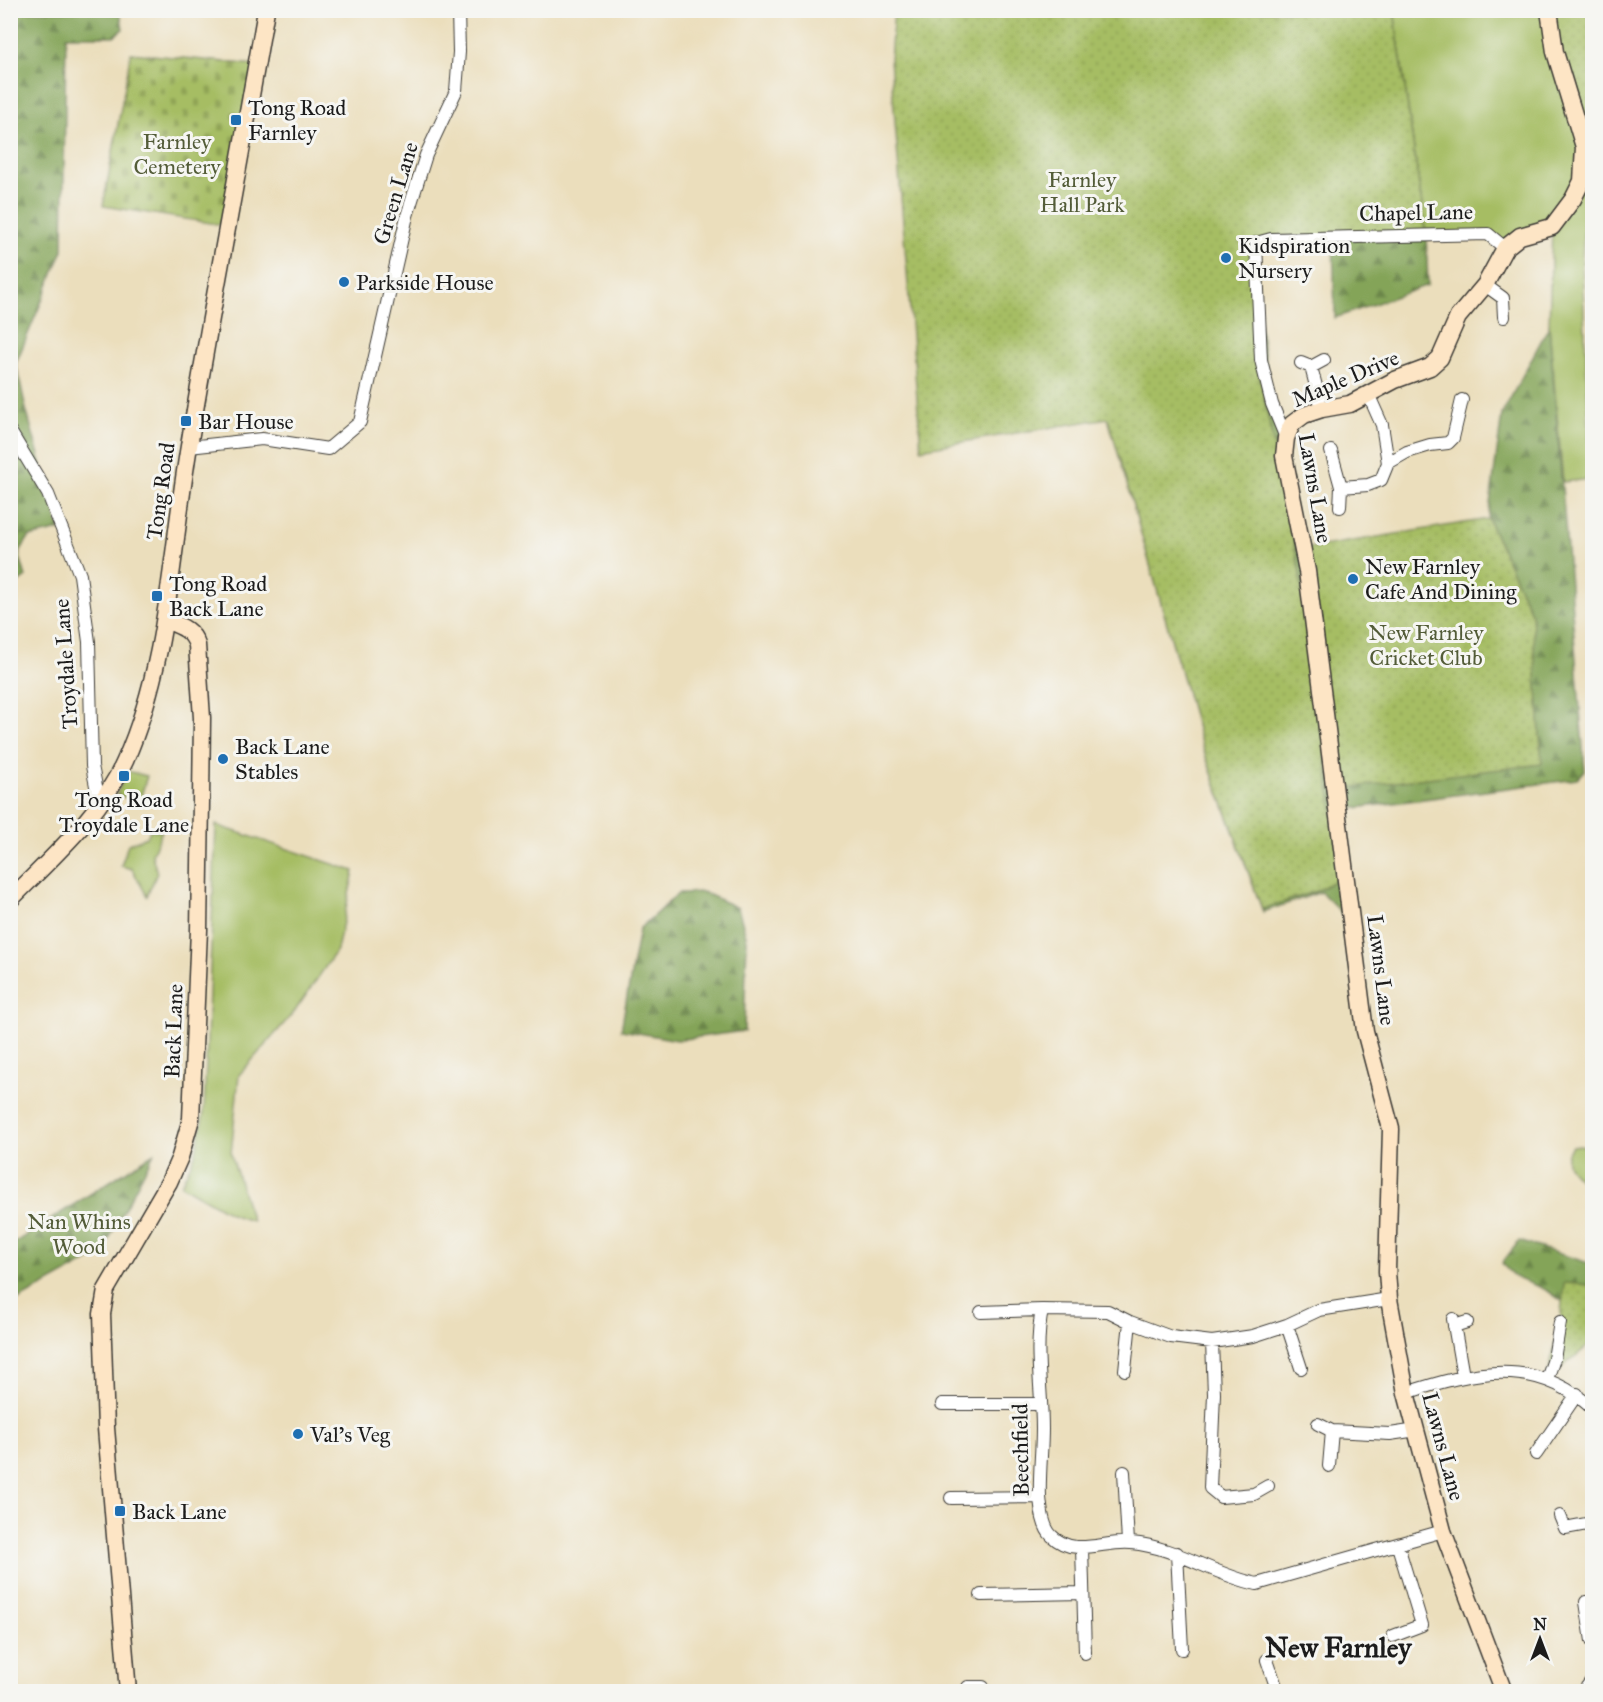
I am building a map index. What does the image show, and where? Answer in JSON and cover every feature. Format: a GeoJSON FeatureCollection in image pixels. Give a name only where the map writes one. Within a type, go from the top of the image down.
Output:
{"type":"FeatureCollection","features":[{"type":"Feature","properties":{"kind":"street","name":"Tong Road"},"geometry":{"type":"LineString","coordinates":[[10,900],[83,826],[124,763],[151,685],[165,620],[189,447],[266,10]]}},
{"type":"Feature","properties":{"kind":"street","name":"Green Lane"},"geometry":{"type":"LineString","coordinates":[[189,447],[262,439],[328,449],[360,422],[407,216],[426,155],[456,92],[459,52],[458,10]]}},
{"type":"Feature","properties":{"kind":"street"},"geometry":{"type":"LineString","coordinates":[[1505,248],[1520,236],[1552,227],[1573,199],[1582,181],[1584,147],[1555,52],[1549,10]]}},
{"type":"Feature","properties":{"kind":"street","name":"Chapel Lane"},"geometry":{"type":"LineString","coordinates":[[1256,243],[1281,238],[1488,234],[1505,248]]}},
{"type":"Feature","properties":{"kind":"street","name":"Lawns Lane"},"geometry":{"type":"LineString","coordinates":[[1256,243],[1261,360],[1272,404],[1286,438],[1284,456],[1286,473],[1307,571],[1340,810],[1365,1031],[1391,1129],[1387,1271],[1389,1299],[1406,1393],[1443,1532],[1504,1692]]}},
{"type":"Feature","properties":{"kind":"street","name":"Maple Drive"},"geometry":{"type":"LineString","coordinates":[[1286,438],[1292,424],[1304,416],[1322,409],[1350,404],[1370,396],[1395,380],[1430,367],[1440,358],[1458,317],[1485,285],[1505,248]]}},
{"type":"Feature","properties":{"kind":"street"},"geometry":{"type":"LineString","coordinates":[[1485,285],[1503,298],[1504,317]]}},
{"type":"Feature","properties":{"kind":"street"},"geometry":{"type":"LineString","coordinates":[[1322,409],[1306,365],[1324,360]]}},
{"type":"Feature","properties":{"kind":"street"},"geometry":{"type":"LineString","coordinates":[[1341,487],[1368,485],[1381,480],[1388,463],[1382,425],[1370,396]]}},
{"type":"Feature","properties":{"kind":"street"},"geometry":{"type":"LineString","coordinates":[[1388,463],[1407,452],[1430,445],[1448,443],[1453,438],[1462,400]]}},
{"type":"Feature","properties":{"kind":"street","name":"Troydale Lane"},"geometry":{"type":"LineString","coordinates":[[10,431],[48,494],[80,575],[89,642],[92,766],[99,801]]}},
{"type":"Feature","properties":{"kind":"street"},"geometry":{"type":"LineString","coordinates":[[1331,451],[1341,487],[1340,507]]}},
{"type":"Feature","properties":{"kind":"street","name":"Back Lane"},"geometry":{"type":"LineString","coordinates":[[128,1692],[106,1428],[102,1314],[106,1290],[169,1182],[180,1157],[191,1119],[199,930],[202,718],[197,645],[194,636],[186,628],[165,620]]}},
{"type":"Feature","properties":{"kind":"street"},"geometry":{"type":"LineString","coordinates":[[981,1312],[1108,1311],[1171,1337],[1212,1342],[1253,1336],[1287,1325],[1319,1310],[1389,1299]]}},
{"type":"Feature","properties":{"kind":"street","name":"Beechfield"},"geometry":{"type":"LineString","coordinates":[[1042,1310],[1037,1337],[1041,1404],[1040,1497],[1043,1520],[1050,1535],[1065,1545],[1082,1548],[1128,1542],[1156,1546],[1177,1553],[1235,1580],[1257,1584],[1443,1532]]}},
{"type":"Feature","properties":{"kind":"street"},"geometry":{"type":"LineString","coordinates":[[1125,1370],[1130,1322]]}},
{"type":"Feature","properties":{"kind":"street"},"geometry":{"type":"LineString","coordinates":[[1462,1376],[1454,1323],[1467,1322]]}},
{"type":"Feature","properties":{"kind":"street"},"geometry":{"type":"LineString","coordinates":[[1547,1379],[1554,1359],[1560,1322]]}},
{"type":"Feature","properties":{"kind":"street"},"geometry":{"type":"LineString","coordinates":[[1287,1325],[1301,1368]]}},
{"type":"Feature","properties":{"kind":"street"},"geometry":{"type":"LineString","coordinates":[[1212,1342],[1214,1395],[1210,1488],[1221,1497],[1254,1494],[1268,1486]]}},
{"type":"Feature","properties":{"kind":"street"},"geometry":{"type":"LineString","coordinates":[[1406,1393],[1462,1376],[1504,1371],[1547,1379],[1577,1395],[1593,1408]]}},
{"type":"Feature","properties":{"kind":"street"},"geometry":{"type":"LineString","coordinates":[[1536,1454],[1577,1395]]}},
{"type":"Feature","properties":{"kind":"street"},"geometry":{"type":"LineString","coordinates":[[942,1404],[1041,1404]]}},
{"type":"Feature","properties":{"kind":"street"},"geometry":{"type":"LineString","coordinates":[[1318,1424],[1332,1431],[1390,1434],[1417,1430]]}},
{"type":"Feature","properties":{"kind":"street"},"geometry":{"type":"LineString","coordinates":[[1329,1466],[1332,1431]]}},
{"type":"Feature","properties":{"kind":"street"},"geometry":{"type":"LineString","coordinates":[[1124,1472],[1128,1542]]}},
{"type":"Feature","properties":{"kind":"street"},"geometry":{"type":"LineString","coordinates":[[951,1498],[1040,1497]]}},
{"type":"Feature","properties":{"kind":"street"},"geometry":{"type":"LineString","coordinates":[[1563,1528],[1593,1523]]}},
{"type":"Feature","properties":{"kind":"street"},"geometry":{"type":"LineString","coordinates":[[1393,1636],[1422,1625],[1398,1546]]}},
{"type":"Feature","properties":{"kind":"street"},"geometry":{"type":"LineString","coordinates":[[1082,1548],[1085,1653]]}},
{"type":"Feature","properties":{"kind":"street"},"geometry":{"type":"LineString","coordinates":[[1177,1553],[1182,1649]]}},
{"type":"Feature","properties":{"kind":"street"},"geometry":{"type":"LineString","coordinates":[[981,1595],[1083,1593]]}},
{"type":"Feature","properties":{"kind":"street"},"geometry":{"type":"LineString","coordinates":[[1586,1602],[1593,1641]]}},
{"type":"Feature","properties":{"kind":"street"},"geometry":{"type":"LineString","coordinates":[[1267,1660],[1275,1691]]}},
{"type":"Feature","properties":{"kind":"street"},"geometry":{"type":"LineString","coordinates":[[1583,1692],[1593,1680]]}},
{"type":"Feature","properties":{"kind":"street"},"geometry":{"type":"LineString","coordinates":[[968,1687],[983,1688],[983,1692]]}},
{"type":"Feature","properties":{"kind":"green space"},"geometry":{"type":"Polygon","coordinates":[[[11,11],[120,11],[123,29],[114,36],[66,36],[63,250],[16,363],[26,409],[60,530],[29,537],[19,553],[26,577],[11,588],[11,11]]]}},
{"type":"Feature","properties":{"kind":"green space","name":"Farnley Hall Park"},"geometry":{"type":"Polygon","coordinates":[[[894,11],[1394,11],[1426,234],[1256,243],[1259,321],[1253,322],[1256,360],[1299,568],[1342,876],[1317,891],[1262,909],[1202,746],[1108,418],[921,449],[890,59],[894,11]]]}},
{"type":"Feature","properties":{"kind":"green space"},"geometry":{"type":"Polygon","coordinates":[[[1394,11],[1549,11],[1585,146],[1592,142],[1592,172],[1585,208],[1582,261],[1591,479],[1563,482],[1549,326],[1552,227],[1505,248],[1488,234],[1426,234],[1394,11]]]}},
{"type":"Feature","properties":{"kind":"green space"},"geometry":{"type":"Polygon","coordinates":[[[1394,11],[1426,234],[1428,285],[1335,318],[1333,237],[1256,243],[1241,305],[1259,321],[1272,404],[1303,549],[1532,615],[1488,519],[1502,414],[1549,326],[1585,771],[1577,779],[1340,810],[1353,924],[1321,892],[1263,912],[1202,746],[1108,418],[1394,11]]]}},
{"type":"Feature","properties":{"kind":"green space"},"geometry":{"type":"Polygon","coordinates":[[[1549,11],[1592,11],[1592,142],[1584,147],[1549,11]]]}},
{"type":"Feature","properties":{"kind":"green space","name":"Farnley Cemetery"},"geometry":{"type":"Polygon","coordinates":[[[131,53],[256,65],[229,226],[103,206],[131,53]]]}},
{"type":"Feature","properties":{"kind":"green space","name":"New Farnley Cricket Club"},"geometry":{"type":"Polygon","coordinates":[[[1488,519],[1532,615],[1542,764],[1337,789],[1303,549],[1488,519]]]}},
{"type":"Feature","properties":{"kind":"green space"},"geometry":{"type":"Polygon","coordinates":[[[127,771],[147,776],[139,803],[117,794],[127,771]]]}},
{"type":"Feature","properties":{"kind":"green space"},"geometry":{"type":"Polygon","coordinates":[[[216,825],[354,871],[337,950],[295,1011],[239,1075],[231,1154],[252,1221],[233,1215],[181,1185],[196,1152],[204,1112],[216,825]]]}},
{"type":"Feature","properties":{"kind":"green space"},"geometry":{"type":"Polygon","coordinates":[[[150,830],[162,831],[152,855],[157,873],[147,896],[132,869],[121,866],[128,844],[147,837],[150,830]]]}},
{"type":"Feature","properties":{"kind":"green space"},"geometry":{"type":"Polygon","coordinates":[[[703,892],[738,908],[747,939],[744,1031],[677,1040],[621,1030],[639,929],[679,893],[703,892]]]}},
{"type":"Feature","properties":{"kind":"green space"},"geometry":{"type":"Polygon","coordinates":[[[1572,1146],[1592,1148],[1592,1195],[1569,1168],[1567,1161],[1567,1154],[1572,1146]]]}},
{"type":"Feature","properties":{"kind":"green space","name":"Nan Whins Wood"},"geometry":{"type":"Polygon","coordinates":[[[154,1153],[101,1254],[11,1304],[11,1245],[154,1153]]]}},
{"type":"Feature","properties":{"kind":"green space"},"geometry":{"type":"Polygon","coordinates":[[[1519,1241],[1592,1264],[1592,1301],[1567,1305],[1546,1290],[1513,1275],[1502,1263],[1519,1241]]]}},
{"type":"Feature","properties":{"kind":"green space"},"geometry":{"type":"Polygon","coordinates":[[[1564,1283],[1592,1285],[1592,1343],[1547,1379],[1560,1322],[1564,1283]]]}},
{"type":"Feature","properties":{"kind":"place","name":"Tong Road Farnley"},"geometry":{"type":"Point","coordinates":[236,120]}},
{"type":"Feature","properties":{"kind":"place","name":"Kidspiration Nursery"},"geometry":{"type":"Point","coordinates":[1226,258]}},
{"type":"Feature","properties":{"kind":"place","name":"Parkside House"},"geometry":{"type":"Point","coordinates":[344,282]}},
{"type":"Feature","properties":{"kind":"place","name":"Bar House"},"geometry":{"type":"Point","coordinates":[186,421]}},
{"type":"Feature","properties":{"kind":"place","name":"New Farnley Cafe And Dining"},"geometry":{"type":"Point","coordinates":[1353,579]}},
{"type":"Feature","properties":{"kind":"place","name":"Tong Road Back Lane"},"geometry":{"type":"Point","coordinates":[157,596]}},
{"type":"Feature","properties":{"kind":"place","name":"Back Lane Stables"},"geometry":{"type":"Point","coordinates":[223,759]}},
{"type":"Feature","properties":{"kind":"place","name":"Tong Road Troydale Lane"},"geometry":{"type":"Point","coordinates":[124,776]}},
{"type":"Feature","properties":{"kind":"place","name":"Val's Veg"},"geometry":{"type":"Point","coordinates":[298,1434]}},
{"type":"Feature","properties":{"kind":"place","name":"Back Lane"},"geometry":{"type":"Point","coordinates":[120,1511]}},
{"type":"Feature","properties":{"kind":"district","name":"New Farnley"},"geometry":{"type":"Point","coordinates":[1338,1647]}}]}
